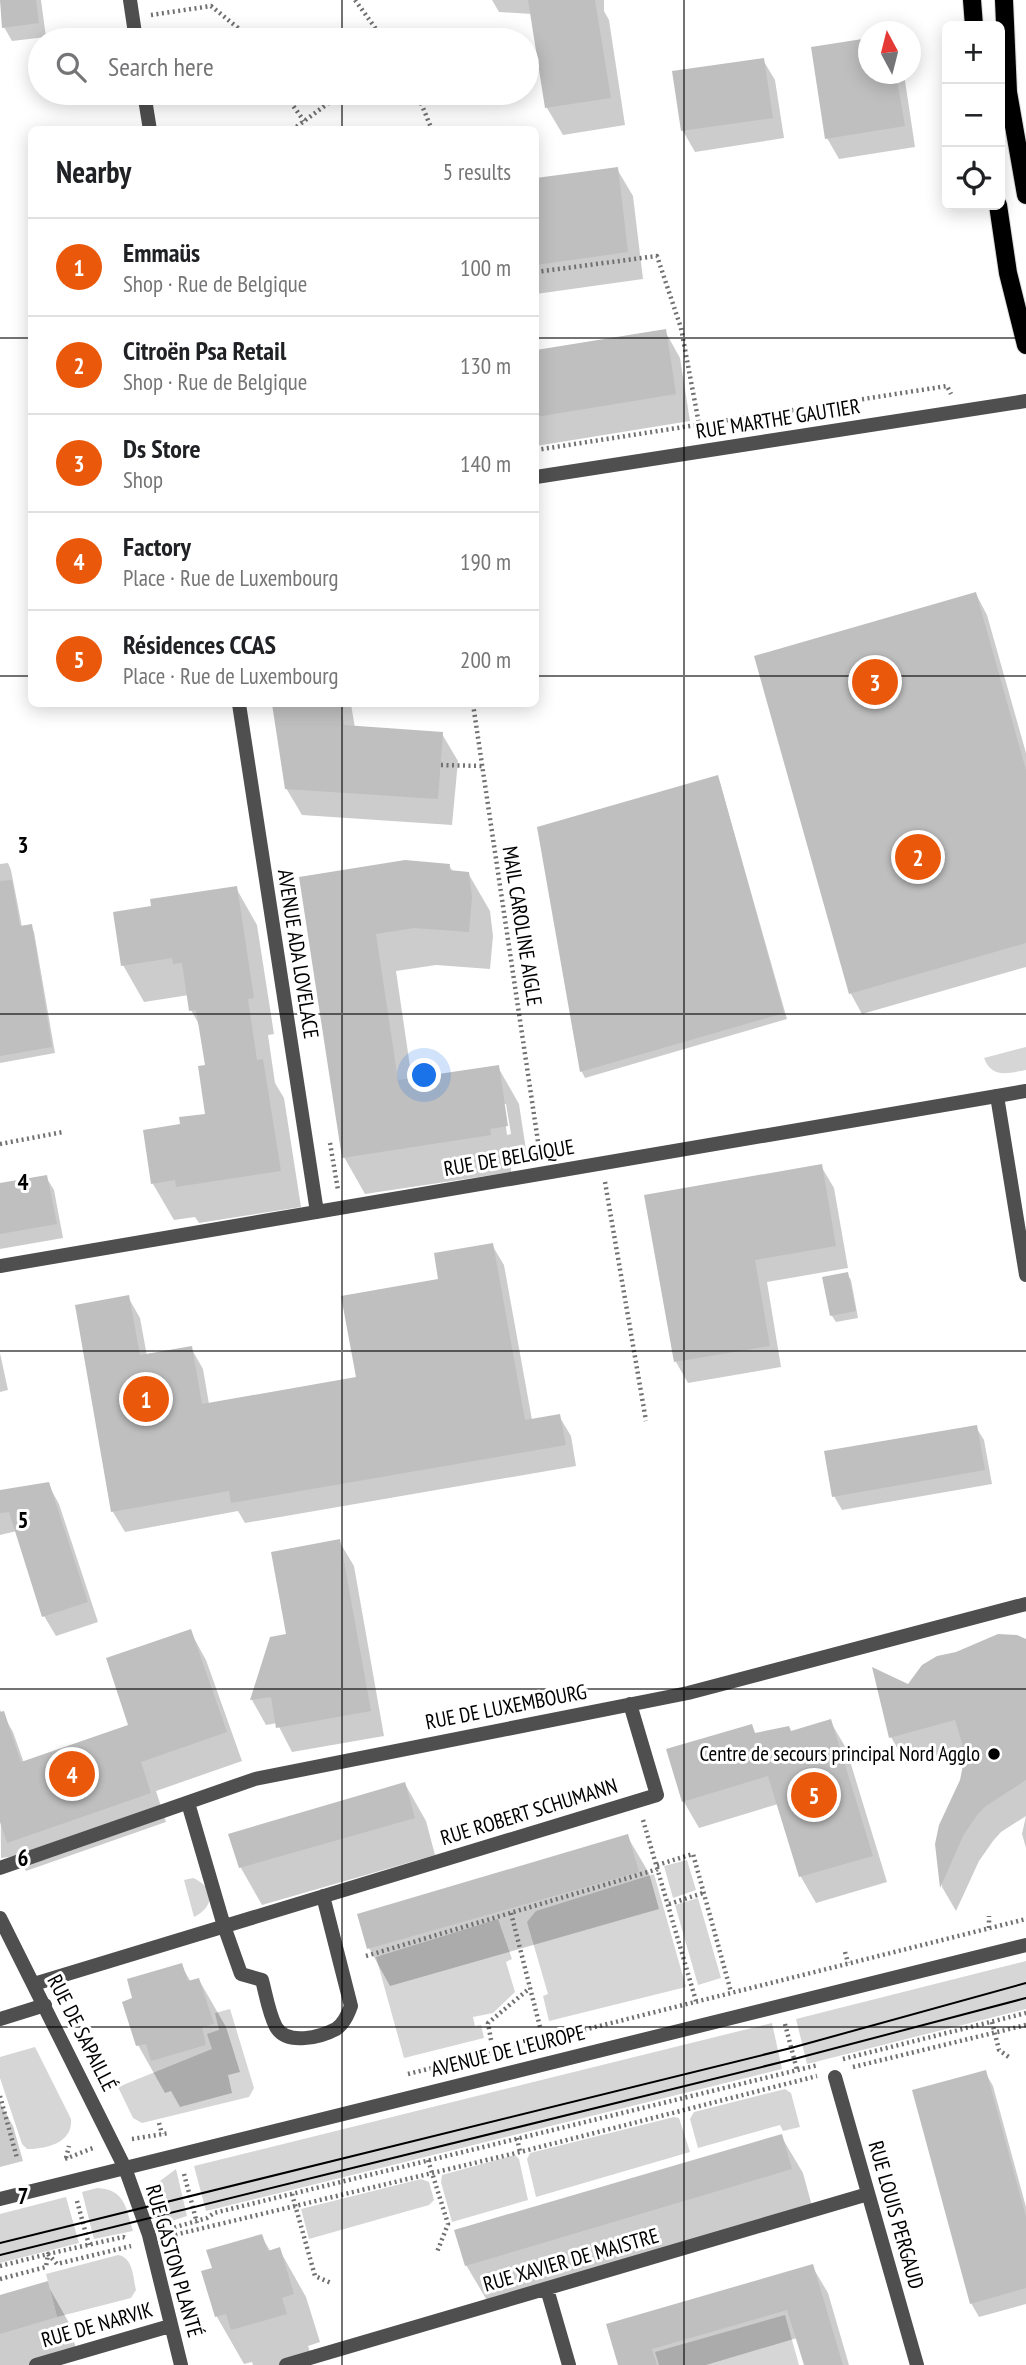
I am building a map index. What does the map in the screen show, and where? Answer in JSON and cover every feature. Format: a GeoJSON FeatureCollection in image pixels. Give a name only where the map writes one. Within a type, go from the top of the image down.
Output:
{"type":"FeatureCollection","features":[{"type":"Feature","properties":{"kind":"main road"},"geometry":{"type":"LineString","coordinates":[[972,0],[974,21]]}},
{"type":"Feature","properties":{"kind":"main road"},"geometry":{"type":"LineString","coordinates":[[1004,0],[1008,92],[1026,195]]}},
{"type":"Feature","properties":{"kind":"main road"},"geometry":{"type":"LineString","coordinates":[[999,210],[1008,273],[1026,345]]}},
{"type":"Feature","properties":{"kind":"street"},"geometry":{"type":"LineString","coordinates":[[130,0],[134,28]]}},
{"type":"Feature","properties":{"kind":"street"},"geometry":{"type":"LineString","coordinates":[[146,105],[149,126]]}},
{"type":"Feature","properties":{"kind":"street","name":"RUE MARTHE GAUTIER"},"geometry":{"type":"LineString","coordinates":[[539,477],[1026,401]]}},
{"type":"Feature","properties":{"kind":"street","name":"AVENUE ADA LOVELACE"},"geometry":{"type":"LineString","coordinates":[[239,707],[317,1212]]}},
{"type":"Feature","properties":{"kind":"street","name":"RUE DE BELGIQUE"},"geometry":{"type":"LineString","coordinates":[[0,1266],[1026,1091]]}},
{"type":"Feature","properties":{"kind":"street"},"geometry":{"type":"LineString","coordinates":[[997,1096],[1026,1275]]}},
{"type":"Feature","properties":{"kind":"street","name":"RUE DE LUXEMBOURG"},"geometry":{"type":"LineString","coordinates":[[0,1868],[255,1779],[460,1736],[688,1693],[1026,1604]]}},
{"type":"Feature","properties":{"kind":"street","name":"RUE ROBERT SCHUMANN"},"geometry":{"type":"LineString","coordinates":[[34,1984],[657,1795],[630,1704]]}},
{"type":"Feature","properties":{"kind":"street"},"geometry":{"type":"LineString","coordinates":[[188,1803],[241,1974],[262,1980],[276,2029],[288,2037],[310,2037],[339,2028],[351,2006],[323,1896]]}},
{"type":"Feature","properties":{"kind":"street","name":"RUE DE SAPAILLÉ"},"geometry":{"type":"LineString","coordinates":[[0,1918],[125,2168]]}},
{"type":"Feature","properties":{"kind":"street","name":"AVENUE DE L'EUROPE"},"geometry":{"type":"LineString","coordinates":[[0,2199],[1026,1945]]}},
{"type":"Feature","properties":{"kind":"street"},"geometry":{"type":"LineString","coordinates":[[0,2018],[45,2005]]}},
{"type":"Feature","properties":{"kind":"street","name":"RUE LOUIS PERGAUD"},"geometry":{"type":"LineString","coordinates":[[834,2074],[917,2365]]}},
{"type":"Feature","properties":{"kind":"street","name":"RUE GASTON PLANTÉ"},"geometry":{"type":"LineString","coordinates":[[125,2168],[149,2235],[181,2365]]}},
{"type":"Feature","properties":{"kind":"street","name":"RUE XAVIER DE MAISTRE"},"geometry":{"type":"LineString","coordinates":[[286,2365],[868,2194]]}},
{"type":"Feature","properties":{"kind":"street"},"geometry":{"type":"LineString","coordinates":[[547,2289],[569,2365]]}},
{"type":"Feature","properties":{"kind":"street","name":"RUE DE NARVIK"},"geometry":{"type":"LineString","coordinates":[[36,2365],[170,2326]]}},
{"type":"Feature","properties":{"kind":"path"},"geometry":{"type":"LineString","coordinates":[[355,0],[375,28]]}},
{"type":"Feature","properties":{"kind":"path"},"geometry":{"type":"LineString","coordinates":[[133,18],[212,3],[238,28]]}},
{"type":"Feature","properties":{"kind":"path"},"geometry":{"type":"LineString","coordinates":[[293,105],[304,121]]}},
{"type":"Feature","properties":{"kind":"path"},"geometry":{"type":"LineString","coordinates":[[297,126],[326,105]]}},
{"type":"Feature","properties":{"kind":"path"},"geometry":{"type":"LineString","coordinates":[[422,105],[430,126]]}},
{"type":"Feature","properties":{"kind":"path"},"geometry":{"type":"LineString","coordinates":[[539,272],[657,256],[681,328],[699,424]]}},
{"type":"Feature","properties":{"kind":"path"},"geometry":{"type":"LineString","coordinates":[[539,450],[947,386]]}},
{"type":"Feature","properties":{"kind":"path","name":"MAIL CAROLINE AIGLE"},"geometry":{"type":"LineString","coordinates":[[472,707],[540,1152]]}},
{"type":"Feature","properties":{"kind":"path"},"geometry":{"type":"LineString","coordinates":[[440,765],[482,766]]}},
{"type":"Feature","properties":{"kind":"path"},"geometry":{"type":"LineString","coordinates":[[0,1144],[63,1132]]}},
{"type":"Feature","properties":{"kind":"path"},"geometry":{"type":"LineString","coordinates":[[601,1164],[646,1421]]}},
{"type":"Feature","properties":{"kind":"path"},"geometry":{"type":"LineString","coordinates":[[637,1801],[696,2001]]}},
{"type":"Feature","properties":{"kind":"path"},"geometry":{"type":"LineString","coordinates":[[366,1956],[657,1867],[673,1858],[693,1854],[731,1992]]}},
{"type":"Feature","properties":{"kind":"path"},"geometry":{"type":"LineString","coordinates":[[669,1903],[703,1893]]}},
{"type":"Feature","properties":{"kind":"path"},"geometry":{"type":"LineString","coordinates":[[511,1913],[540,2027]]}},
{"type":"Feature","properties":{"kind":"path"},"geometry":{"type":"LineString","coordinates":[[989,1916],[989,1928]]}},
{"type":"Feature","properties":{"kind":"path","name":"AVENUE DE L'EUROPE"},"geometry":{"type":"LineString","coordinates":[[401,2075],[1026,1919]]}},
{"type":"Feature","properties":{"kind":"path"},"geometry":{"type":"LineString","coordinates":[[845,1952],[848,1963]]}},
{"type":"Feature","properties":{"kind":"path"},"geometry":{"type":"LineString","coordinates":[[491,2040],[488,2024],[530,1988]]}},
{"type":"Feature","properties":{"kind":"path"},"geometry":{"type":"LineString","coordinates":[[1026,2013],[214,2213],[207,2218],[173,2227],[167,2234],[199,2230],[432,2174],[1026,2025]]}},
{"type":"Feature","properties":{"kind":"path"},"geometry":{"type":"LineString","coordinates":[[783,2019],[797,2070]]}},
{"type":"Feature","properties":{"kind":"path"},"geometry":{"type":"LineString","coordinates":[[992,2021],[999,2050],[1010,2058]]}},
{"type":"Feature","properties":{"kind":"path"},"geometry":{"type":"LineString","coordinates":[[748,2082],[751,2093]]}},
{"type":"Feature","properties":{"kind":"path"},"geometry":{"type":"LineString","coordinates":[[0,2096],[17,2158]]}},
{"type":"Feature","properties":{"kind":"path"},"geometry":{"type":"LineString","coordinates":[[681,2098],[684,2109]]}},
{"type":"Feature","properties":{"kind":"path"},"geometry":{"type":"LineString","coordinates":[[129,2140],[162,2134],[159,2123]]}},
{"type":"Feature","properties":{"kind":"path"},"geometry":{"type":"LineString","coordinates":[[517,2138],[520,2152]]}},
{"type":"Feature","properties":{"kind":"path"},"geometry":{"type":"LineString","coordinates":[[66,2158],[69,2146]]}},
{"type":"Feature","properties":{"kind":"path"},"geometry":{"type":"LineString","coordinates":[[53,2162],[91,2148]]}},
{"type":"Feature","properties":{"kind":"path"},"geometry":{"type":"LineString","coordinates":[[428,2160],[448,2224],[438,2252]]}},
{"type":"Feature","properties":{"kind":"path"},"geometry":{"type":"LineString","coordinates":[[182,2166],[199,2230]]}},
{"type":"Feature","properties":{"kind":"path"},"geometry":{"type":"LineString","coordinates":[[292,2194],[315,2276],[331,2283]]}},
{"type":"Feature","properties":{"kind":"path"},"geometry":{"type":"LineString","coordinates":[[76,2197],[89,2245]]}},
{"type":"Feature","properties":{"kind":"path"},"geometry":{"type":"LineString","coordinates":[[234,2208],[237,2221]]}},
{"type":"Feature","properties":{"kind":"path"},"geometry":{"type":"LineString","coordinates":[[0,2266],[48,2254],[123,2237],[131,2243],[57,2264],[48,2254]]}},
{"type":"Feature","properties":{"kind":"path"},"geometry":{"type":"LineString","coordinates":[[0,2279],[46,2267],[48,2254]]}},
{"type":"Feature","properties":{"kind":"shaded area"},"geometry":{"type":"Polygon","coordinates":[[[1026,1047],[1026,1070],[996,1072],[987,1065],[984,1058],[1026,1047]]]}},
{"type":"Feature","properties":{"kind":"shaded area"},"geometry":{"type":"Polygon","coordinates":[[[687,1860],[696,1890],[673,1898],[664,1866],[687,1860]]]}},
{"type":"Feature","properties":{"kind":"shaded area"},"geometry":{"type":"Polygon","coordinates":[[[654,1874],[686,1987],[549,2021],[543,1996],[548,1994],[527,1922],[536,1911],[654,1874]]]}},
{"type":"Feature","properties":{"kind":"shaded area"},"geometry":{"type":"Polygon","coordinates":[[[193,1878],[205,1886],[210,1897],[206,1908],[194,1917],[184,1880],[193,1878]]]}},
{"type":"Feature","properties":{"kind":"shaded area"},"geometry":{"type":"Polygon","coordinates":[[[698,1898],[721,1978],[698,1985],[675,1905],[698,1898]]]}},
{"type":"Feature","properties":{"kind":"shaded area"},"geometry":{"type":"Polygon","coordinates":[[[498,1919],[512,1959],[506,1962],[515,1992],[493,2013],[473,2017],[475,2026],[481,2025],[484,2038],[404,2058],[376,1957],[498,1919]]]}},
{"type":"Feature","properties":{"kind":"shaded area"},"geometry":{"type":"Polygon","coordinates":[[[1026,1961],[1026,2009],[807,2064],[796,2019],[1026,1961]]]}},
{"type":"Feature","properties":{"kind":"shaded area"},"geometry":{"type":"Polygon","coordinates":[[[230,2009],[254,2088],[249,2097],[142,2123],[133,2118],[118,2087],[212,2049],[207,2034],[219,2030],[215,2013],[230,2009]]]}},
{"type":"Feature","properties":{"kind":"shaded area"},"geometry":{"type":"Polygon","coordinates":[[[772,2023],[782,2069],[206,2211],[194,2166],[772,2023]]]}},
{"type":"Feature","properties":{"kind":"shaded area"},"geometry":{"type":"Polygon","coordinates":[[[35,2047],[71,2119],[71,2127],[68,2134],[57,2143],[43,2148],[27,2149],[22,2144],[0,2078],[0,2057],[35,2047]]]}},
{"type":"Feature","properties":{"kind":"shaded area"},"geometry":{"type":"Polygon","coordinates":[[[785,2089],[791,2093],[800,2127],[783,2131],[780,2125],[698,2148],[690,2119],[694,2112],[785,2089]]]}},
{"type":"Feature","properties":{"kind":"shaded area"},"geometry":{"type":"Polygon","coordinates":[[[674,2117],[679,2118],[690,2152],[536,2197],[527,2159],[530,2153],[674,2117]]]}},
{"type":"Feature","properties":{"kind":"shaded area"},"geometry":{"type":"Polygon","coordinates":[[[515,2155],[519,2159],[528,2200],[452,2222],[441,2182],[442,2175],[515,2155]]]}},
{"type":"Feature","properties":{"kind":"shaded area"},"geometry":{"type":"Polygon","coordinates":[[[176,2169],[187,2216],[162,2224],[155,2198],[156,2184],[176,2169]]]}},
{"type":"Feature","properties":{"kind":"shaded area"},"geometry":{"type":"Polygon","coordinates":[[[421,2179],[429,2182],[434,2200],[429,2205],[309,2239],[301,2209],[421,2179]]]}},
{"type":"Feature","properties":{"kind":"shaded area"},"geometry":{"type":"Polygon","coordinates":[[[97,2188],[106,2189],[119,2196],[133,2231],[94,2239],[82,2192],[97,2188]]]}},
{"type":"Feature","properties":{"kind":"shaded area"},"geometry":{"type":"Polygon","coordinates":[[[66,2197],[79,2243],[0,2263],[0,2214],[66,2197]]]}},
{"type":"Feature","properties":{"kind":"shaded area"},"geometry":{"type":"Polygon","coordinates":[[[118,2255],[127,2259],[132,2268],[136,2290],[131,2298],[57,2317],[46,2274],[118,2255]]]}},
{"type":"Feature","properties":{"kind":"shaded area"},"geometry":{"type":"Polygon","coordinates":[[[785,2315],[799,2365],[659,2365],[655,2352],[785,2315]]]}},
{"type":"Feature","properties":{"kind":"building"},"geometry":{"type":"Polygon","coordinates":[[[0,0],[36,0],[39,23],[2,28],[0,0]]]}},
{"type":"Feature","properties":{"kind":"building"},"geometry":{"type":"Polygon","coordinates":[[[528,0],[595,0],[611,98],[545,108],[539,70],[539,28],[532,28],[528,0]]]}},
{"type":"Feature","properties":{"kind":"building"},"geometry":{"type":"Polygon","coordinates":[[[858,40],[858,84],[898,84],[905,126],[825,139],[811,47],[858,40]]]}},
{"type":"Feature","properties":{"kind":"building"},"geometry":{"type":"Polygon","coordinates":[[[764,58],[773,118],[681,131],[672,71],[764,58]]]}},
{"type":"Feature","properties":{"kind":"building"},"geometry":{"type":"Polygon","coordinates":[[[618,167],[628,252],[539,265],[539,178],[618,167]]]}},
{"type":"Feature","properties":{"kind":"building"},"geometry":{"type":"Polygon","coordinates":[[[666,329],[676,394],[539,417],[539,350],[666,329]]]}},
{"type":"Feature","properties":{"kind":"building"},"geometry":{"type":"Polygon","coordinates":[[[976,592],[1026,770],[1026,943],[849,994],[754,656],[976,592]]]}},
{"type":"Feature","properties":{"kind":"building"},"geometry":{"type":"Polygon","coordinates":[[[272,707],[341,707],[344,725],[443,732],[438,799],[285,789],[272,707]]]}},
{"type":"Feature","properties":{"kind":"building"},"geometry":{"type":"Polygon","coordinates":[[[718,775],[784,1013],[580,1072],[537,827],[718,775]]]}},
{"type":"Feature","properties":{"kind":"building"},"geometry":{"type":"Polygon","coordinates":[[[405,860],[450,864],[449,870],[469,872],[472,897],[469,932],[414,928],[376,934],[398,1080],[499,1065],[508,1126],[490,1129],[491,1135],[342,1158],[299,877],[405,860]]]}},
{"type":"Feature","properties":{"kind":"building"},"geometry":{"type":"Polygon","coordinates":[[[12,880],[20,926],[32,924],[52,1047],[0,1056],[0,881],[12,880]]]}},
{"type":"Feature","properties":{"kind":"building"},"geometry":{"type":"Polygon","coordinates":[[[237,886],[254,998],[248,999],[257,1060],[263,1059],[281,1171],[176,1187],[175,1180],[151,1184],[143,1130],[180,1124],[179,1117],[205,1114],[198,1066],[205,1065],[196,1010],[189,1011],[182,963],[173,964],[172,958],[121,966],[113,912],[151,906],[150,899],[237,886]]]}},
{"type":"Feature","properties":{"kind":"building"},"geometry":{"type":"Polygon","coordinates":[[[822,1164],[836,1246],[755,1260],[770,1346],[674,1362],[644,1195],[822,1164]]]}},
{"type":"Feature","properties":{"kind":"building"},"geometry":{"type":"Polygon","coordinates":[[[47,1175],[57,1224],[0,1234],[0,1183],[47,1175]]]}},
{"type":"Feature","properties":{"kind":"building"},"geometry":{"type":"Polygon","coordinates":[[[493,1243],[525,1420],[560,1414],[566,1445],[231,1503],[229,1491],[111,1512],[75,1305],[129,1295],[140,1355],[192,1346],[202,1404],[356,1377],[341,1296],[438,1279],[434,1253],[493,1243]]]}},
{"type":"Feature","properties":{"kind":"building"},"geometry":{"type":"Polygon","coordinates":[[[848,1272],[856,1311],[830,1316],[822,1277],[848,1272]]]}},
{"type":"Feature","properties":{"kind":"building"},"geometry":{"type":"Polygon","coordinates":[[[977,1425],[985,1470],[832,1497],[824,1451],[977,1425]]]}},
{"type":"Feature","properties":{"kind":"building"},"geometry":{"type":"Polygon","coordinates":[[[49,1482],[88,1602],[42,1617],[9,1512],[0,1513],[0,1490],[49,1482]]]}},
{"type":"Feature","properties":{"kind":"building"},"geometry":{"type":"Polygon","coordinates":[[[340,1539],[371,1711],[276,1728],[271,1697],[250,1700],[270,1637],[286,1634],[271,1552],[340,1539]]]}},
{"type":"Feature","properties":{"kind":"building"},"geometry":{"type":"Polygon","coordinates":[[[191,1629],[227,1732],[141,1762],[151,1793],[7,1843],[0,1822],[0,1712],[4,1711],[21,1762],[128,1725],[106,1658],[191,1629]]]}},
{"type":"Feature","properties":{"kind":"building","name":"Centre de secours principal Nord Agglo"},"geometry":{"type":"Polygon","coordinates":[[[998,1634],[1017,1635],[1026,1639],[1026,1780],[978,1814],[964,1834],[940,1888],[935,1844],[939,1825],[960,1780],[963,1765],[962,1743],[955,1720],[889,1738],[872,1667],[908,1684],[922,1665],[937,1656],[956,1652],[998,1634]]]}},
{"type":"Feature","properties":{"kind":"building"},"geometry":{"type":"Polygon","coordinates":[[[831,1719],[873,1856],[799,1877],[768,1776],[682,1802],[666,1749],[752,1724],[755,1733],[789,1726],[791,1731],[831,1719]]]}},
{"type":"Feature","properties":{"kind":"building"},"geometry":{"type":"Polygon","coordinates":[[[405,1782],[415,1818],[239,1868],[228,1834],[405,1782]]]}},
{"type":"Feature","properties":{"kind":"building"},"geometry":{"type":"Polygon","coordinates":[[[628,1834],[639,1872],[367,1949],[357,1914],[628,1834]]]}},
{"type":"Feature","properties":{"kind":"building"},"geometry":{"type":"Polygon","coordinates":[[[182,1963],[188,1981],[199,1978],[214,2024],[202,2027],[206,2045],[151,2061],[146,2044],[136,2046],[122,2002],[132,1998],[127,1979],[182,1963]]]}},
{"type":"Feature","properties":{"kind":"building"},"geometry":{"type":"Polygon","coordinates":[[[986,2070],[1026,2217],[1026,2288],[970,2304],[912,2090],[986,2070]]]}},
{"type":"Feature","properties":{"kind":"building"},"geometry":{"type":"Polygon","coordinates":[[[782,2134],[792,2169],[465,2266],[454,2230],[782,2134]]]}},
{"type":"Feature","properties":{"kind":"building"},"geometry":{"type":"Polygon","coordinates":[[[262,2234],[268,2251],[280,2247],[294,2294],[282,2298],[287,2314],[231,2330],[226,2314],[215,2317],[201,2271],[212,2268],[206,2250],[262,2234]]]}},
{"type":"Feature","properties":{"kind":"building"},"geometry":{"type":"Polygon","coordinates":[[[813,2264],[843,2365],[804,2365],[787,2310],[652,2349],[657,2365],[618,2365],[606,2324],[813,2264]]]}},
{"type":"Feature","properties":{"kind":"building"},"geometry":{"type":"Polygon","coordinates":[[[48,2281],[57,2317],[0,2334],[0,2295],[48,2281]]]}},
{"type":"Feature","properties":{"kind":"tram line"},"geometry":{"type":"LineString","coordinates":[[0,2243],[791,2048],[1026,1983]]}},
{"type":"Feature","properties":{"kind":"tram line"},"geometry":{"type":"LineString","coordinates":[[0,2255],[794,2059],[1026,1998]]}},
{"type":"Feature","properties":{"kind":"place","name":"Ds Store"},"geometry":{"type":"Point","coordinates":[875,682]}},
{"type":"Feature","properties":{"kind":"place","name":"Citroën Psa Retail"},"geometry":{"type":"Point","coordinates":[918,857]}},
{"type":"Feature","properties":{"kind":"place","name":"Emmaüs"},"geometry":{"type":"Point","coordinates":[146,1399]}},
{"type":"Feature","properties":{"kind":"place","name":"Centre de secours principal Nord Agglo"},"geometry":{"type":"Point","coordinates":[994,1754]}},
{"type":"Feature","properties":{"kind":"place","name":"Factory"},"geometry":{"type":"Point","coordinates":[72,1774]}},
{"type":"Feature","properties":{"kind":"place","name":"Résidences CCAS"},"geometry":{"type":"Point","coordinates":[814,1795]}}]}
